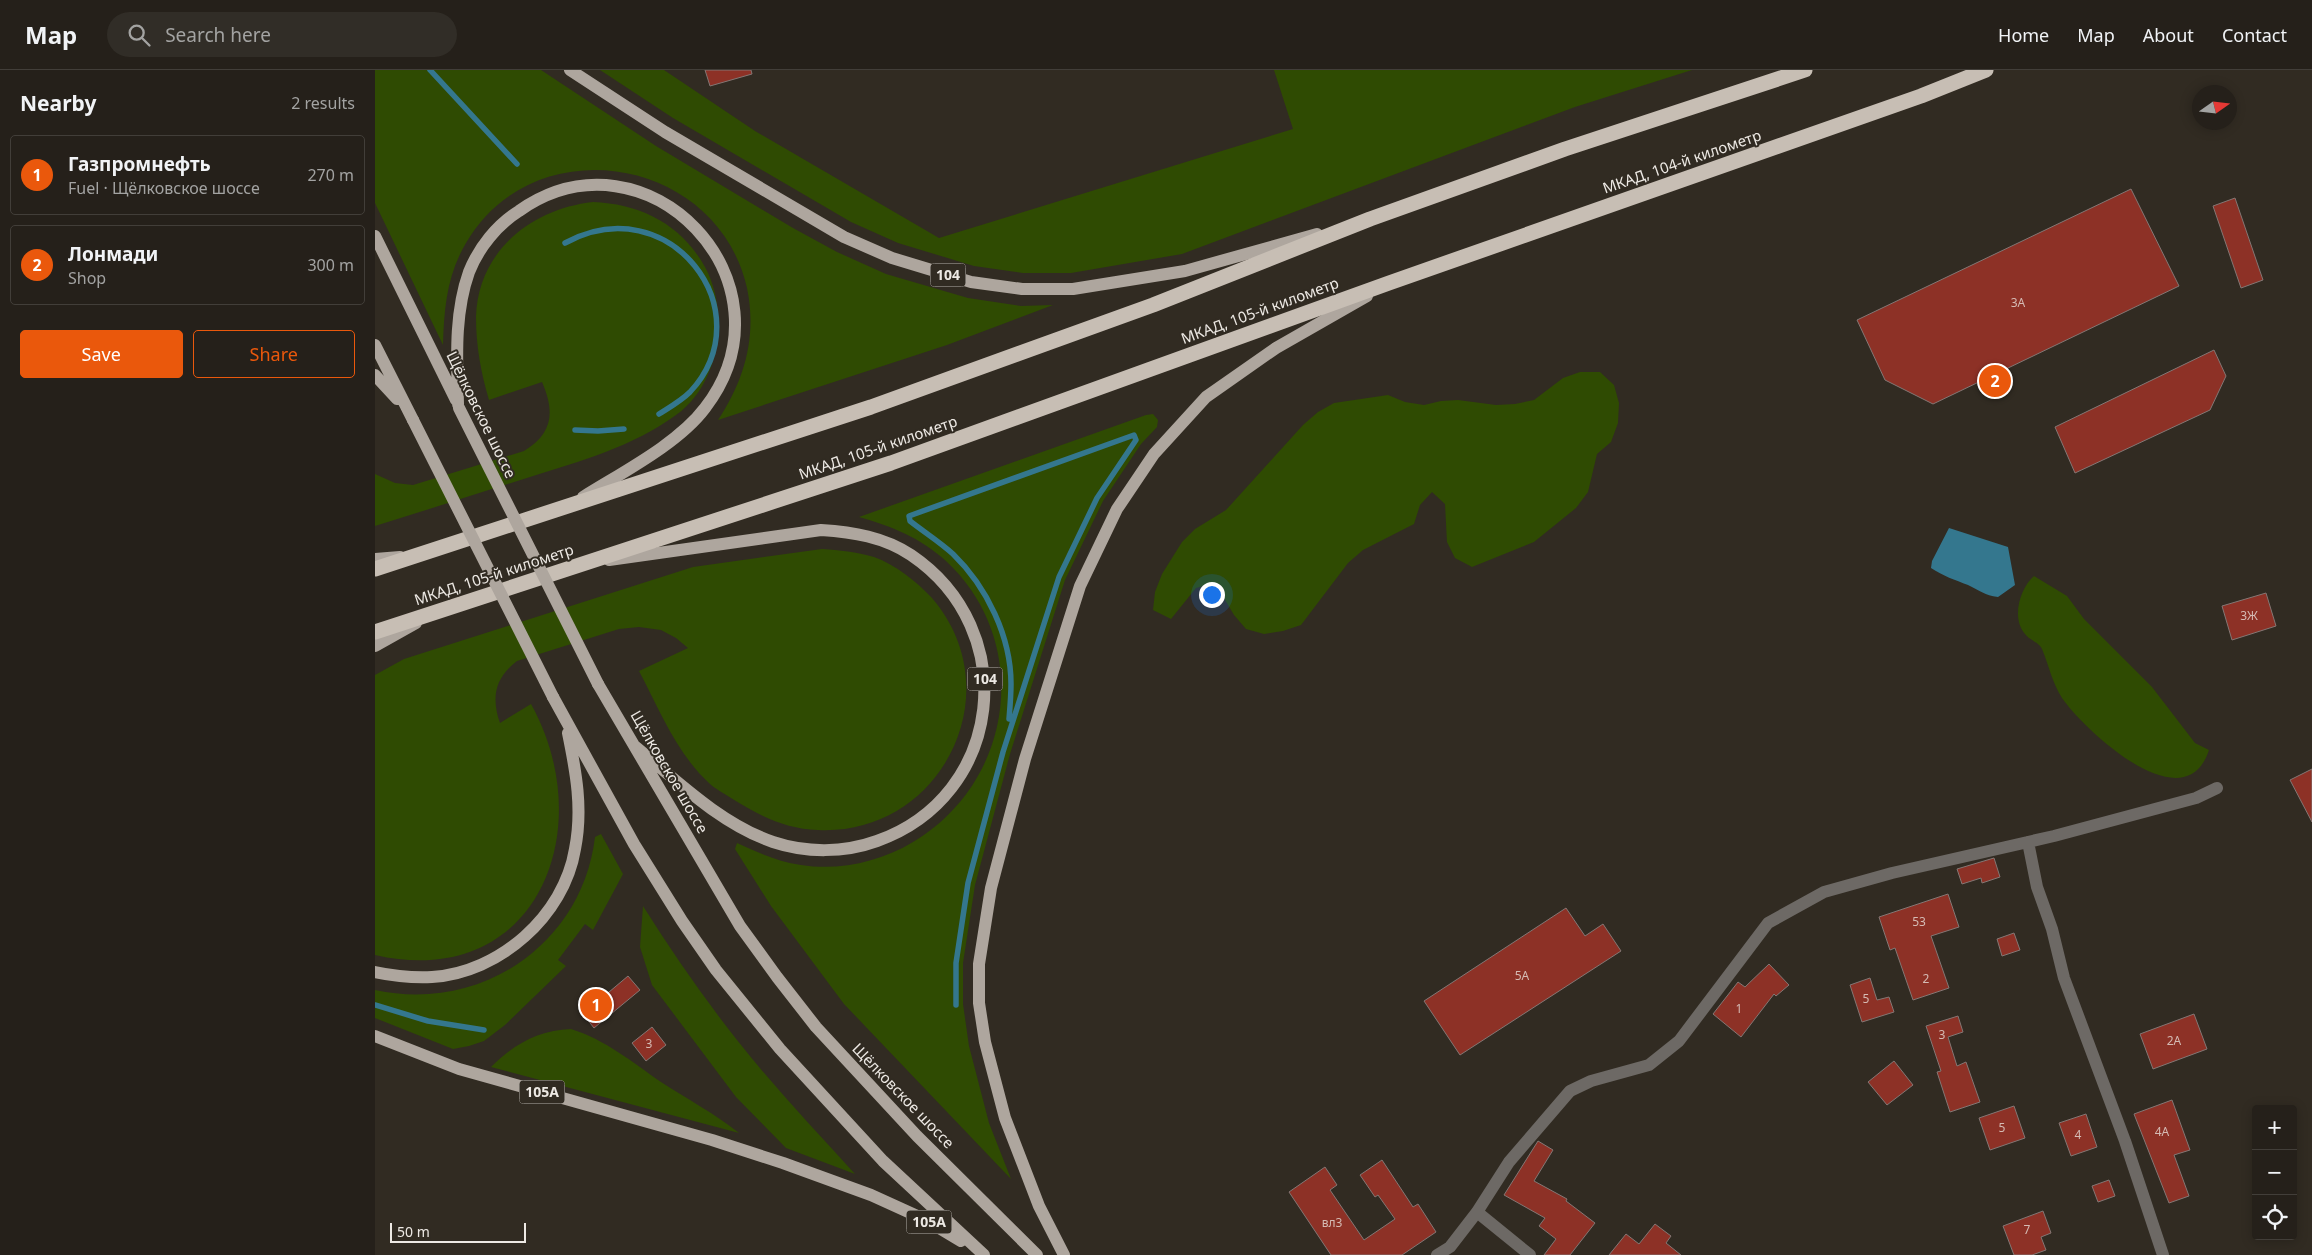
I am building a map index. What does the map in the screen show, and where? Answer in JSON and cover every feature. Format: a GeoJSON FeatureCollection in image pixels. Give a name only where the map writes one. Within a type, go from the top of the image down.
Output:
{"type":"FeatureCollection","features":[{"type":"Feature","properties":{"kind":"highway"},"geometry":{"type":"LineString","coordinates":[[375,569],[871,407],[1153,305],[1370,219],[1565,149],[1805,70]]}},
{"type":"Feature","properties":{"kind":"highway","name":"МКАД, 104-й километр"},"geometry":{"type":"LineString","coordinates":[[1389,283],[1843,124],[1986,70]]}},
{"type":"Feature","properties":{"kind":"highway","name":"МКАД, 105-й километр"},"geometry":{"type":"LineString","coordinates":[[375,632],[891,463],[1389,283]]}},
{"type":"Feature","properties":{"kind":"main road","name":"104"},"geometry":{"type":"LineString","coordinates":[[570,70],[665,132],[835,232],[892,258],[971,282],[1022,289],[1073,289],[1185,270],[1370,219]]}},
{"type":"Feature","properties":{"kind":"main road"},"geometry":{"type":"LineString","coordinates":[[459,406],[457,357],[463,292],[470,270],[480,250],[494,232],[510,217],[528,204],[548,194],[592,185],[615,186],[643,194],[677,210],[694,225],[709,242],[720,261],[732,296],[735,326],[733,349],[727,370],[717,391],[690,426],[650,455],[568,506]]}},
{"type":"Feature","properties":{"kind":"main road","name":"Щёлковское шоссе"},"geometry":{"type":"LineString","coordinates":[[375,236],[598,684],[740,926],[816,1028],[917,1136],[1032,1250]]}},
{"type":"Feature","properties":{"kind":"main road"},"geometry":{"type":"LineString","coordinates":[[1064,1255],[1039,1206],[1005,1118],[983,1032],[979,1003],[979,964],[991,888],[1025,759],[1080,586],[1122,501],[1154,454],[1206,397],[1276,348],[1389,283]]}},
{"type":"Feature","properties":{"kind":"main road"},"geometry":{"type":"LineString","coordinates":[[375,345],[553,697],[634,844],[682,922],[716,970],[780,1049],[883,1161],[984,1255]]}},
{"type":"Feature","properties":{"kind":"main road"},"geometry":{"type":"LineString","coordinates":[[375,375],[411,416]]}},
{"type":"Feature","properties":{"kind":"main road","name":"104"},"geometry":{"type":"LineString","coordinates":[[587,564],[821,530],[852,532],[882,540],[910,554],[935,573],[955,596],[971,623],[981,653],[985,684],[984,715],[976,745],[962,773],[944,798],[921,819],[894,835],[865,846],[834,850],[803,849],[773,842],[745,828],[698,799],[636,748]]}},
{"type":"Feature","properties":{"kind":"main road"},"geometry":{"type":"LineString","coordinates":[[375,558],[415,556]]}},
{"type":"Feature","properties":{"kind":"main road"},"geometry":{"type":"LineString","coordinates":[[375,646],[433,614]]}},
{"type":"Feature","properties":{"kind":"main road"},"geometry":{"type":"LineString","coordinates":[[375,972],[399,977],[433,977],[466,970],[497,957],[525,937],[547,912],[565,883],[573,859],[579,817],[577,776],[565,718]]}},
{"type":"Feature","properties":{"kind":"main road","name":"105A"},"geometry":{"type":"LineString","coordinates":[[375,1036],[459,1069],[712,1140],[862,1191],[926,1220],[984,1255]]}},
{"type":"Feature","properties":{"kind":"street"},"geometry":{"type":"LineString","coordinates":[[1437,1255],[1450,1247],[1477,1212],[1509,1162],[1571,1091],[1591,1082],[1649,1065],[1679,1041],[1768,923],[1824,892],[1892,873],[2028,842],[2196,798],[2217,788]]}},
{"type":"Feature","properties":{"kind":"street"},"geometry":{"type":"LineString","coordinates":[[2028,842],[2037,887],[2052,929],[2064,978],[2125,1141],[2163,1255]]}},
{"type":"Feature","properties":{"kind":"street"},"geometry":{"type":"LineString","coordinates":[[1477,1212],[1530,1255]]}},
{"type":"Feature","properties":{"kind":"green space"},"geometry":{"type":"Polygon","coordinates":[[[375,70],[541,70],[656,146],[793,228],[837,252],[886,274],[968,298],[1021,306],[1053,305],[947,345],[718,420],[742,373],[749,340],[750,306],[747,288],[729,243],[700,209],[663,185],[621,172],[577,171],[534,182],[496,206],[466,243],[455,267],[448,292],[444,318],[443,345],[375,203],[375,70]]]}},
{"type":"Feature","properties":{"kind":"green space"},"geometry":{"type":"Polygon","coordinates":[[[600,70],[664,70],[755,131],[939,238],[1293,129],[1274,70],[1692,70],[1575,107],[1182,254],[1071,273],[1023,273],[974,266],[898,243],[851,222],[673,118],[600,70]]]}},
{"type":"Feature","properties":{"kind":"green space"},"geometry":{"type":"Polygon","coordinates":[[[593,202],[627,207],[658,219],[684,239],[705,267],[713,285],[717,305],[718,326],[716,347],[711,367],[703,385],[691,402],[676,415],[642,436],[606,452],[375,526],[375,474],[395,483],[413,485],[524,451],[541,437],[549,421],[550,412],[542,382],[489,400],[478,349],[476,317],[479,293],[486,272],[498,253],[512,237],[529,224],[549,214],[570,206],[593,202]]]}},
{"type":"Feature","properties":{"kind":"green space"},"geometry":{"type":"Polygon","coordinates":[[[1580,372],[1600,372],[1614,385],[1619,403],[1618,423],[1611,442],[1597,454],[1588,492],[1576,508],[1534,542],[1472,567],[1455,558],[1447,542],[1445,504],[1432,492],[1420,505],[1414,524],[1363,550],[1348,563],[1301,625],[1283,631],[1264,634],[1246,629],[1234,615],[1215,583],[1196,588],[1171,619],[1153,610],[1155,592],[1162,574],[1182,542],[1195,529],[1226,510],[1303,425],[1318,412],[1334,403],[1388,395],[1405,402],[1424,405],[1458,400],[1496,405],[1515,404],[1534,400],[1563,378],[1580,372]]]}},
{"type":"Feature","properties":{"kind":"green space"},"geometry":{"type":"Polygon","coordinates":[[[1153,414],[1158,420],[1157,427],[1141,444],[1103,501],[1065,580],[1010,754],[975,885],[963,963],[963,1004],[969,1046],[989,1123],[1011,1179],[844,1004],[771,906],[735,849],[737,843],[784,862],[815,867],[844,866],[887,855],[913,842],[947,816],[973,784],[991,748],[1000,709],[1000,670],[992,631],[974,594],[946,561],[916,539],[883,524],[859,517],[1153,414]]]}},
{"type":"Feature","properties":{"kind":"green space"},"geometry":{"type":"Polygon","coordinates":[[[822,549],[874,557],[898,569],[932,598],[955,635],[966,675],[964,714],[951,752],[929,784],[899,809],[862,826],[818,830],[806,829],[783,824],[762,815],[714,787],[687,759],[669,730],[639,671],[688,648],[676,638],[661,630],[639,627],[619,629],[517,661],[504,674],[497,689],[496,705],[500,723],[531,704],[551,752],[559,802],[555,849],[540,891],[514,925],[477,949],[431,960],[375,955],[375,675],[404,659],[693,567],[822,549]]]}},
{"type":"Feature","properties":{"kind":"green space"},"geometry":{"type":"Polygon","coordinates":[[[2034,576],[2067,596],[2084,619],[2152,687],[2195,743],[2209,750],[2197,770],[2179,778],[2158,775],[2135,764],[2112,748],[2074,713],[2062,698],[2053,680],[2041,647],[2025,634],[2021,627],[2018,612],[2021,595],[2034,576]]]}},
{"type":"Feature","properties":{"kind":"green space"},"geometry":{"type":"Polygon","coordinates":[[[601,834],[623,874],[593,930],[585,924],[558,960],[566,966],[505,1025],[484,1041],[453,1049],[375,1018],[375,990],[414,994],[452,991],[487,980],[519,963],[547,939],[570,910],[586,876],[595,837],[601,834]]]}},
{"type":"Feature","properties":{"kind":"green space"},"geometry":{"type":"Polygon","coordinates":[[[643,906],[688,974],[737,1040],[855,1174],[786,1148],[736,1097],[652,985],[640,947],[643,906]]]}},
{"type":"Feature","properties":{"kind":"green space"},"geometry":{"type":"Polygon","coordinates":[[[571,1029],[596,1039],[618,1052],[739,1133],[491,1067],[518,1045],[538,1035],[571,1029]]]}},
{"type":"Feature","properties":{"kind":"water"},"geometry":{"type":"Polygon","coordinates":[[[1949,528],[2008,547],[2015,585],[1998,597],[1993,596],[1945,576],[1931,568],[1932,561],[1949,528]]]}},
{"type":"Feature","properties":{"kind":"building"},"geometry":{"type":"Polygon","coordinates":[[[705,70],[751,70],[752,74],[710,86],[705,70]]]}},
{"type":"Feature","properties":{"kind":"building"},"geometry":{"type":"Polygon","coordinates":[[[2131,189],[2179,286],[1933,404],[1885,380],[1857,320],[2131,189]]]}},
{"type":"Feature","properties":{"kind":"building"},"geometry":{"type":"Polygon","coordinates":[[[2235,198],[2263,280],[2241,288],[2213,206],[2235,198]]]}},
{"type":"Feature","properties":{"kind":"building"},"geometry":{"type":"Polygon","coordinates":[[[2214,350],[2226,376],[2210,410],[2075,473],[2055,427],[2214,350]]]}},
{"type":"Feature","properties":{"kind":"building"},"geometry":{"type":"Polygon","coordinates":[[[2266,593],[2276,626],[2232,640],[2222,606],[2266,593]]]}},
{"type":"Feature","properties":{"kind":"building"},"geometry":{"type":"Polygon","coordinates":[[[2312,769],[2312,822],[2290,780],[2312,769]]]}},
{"type":"Feature","properties":{"kind":"building"},"geometry":{"type":"Polygon","coordinates":[[[1994,858],[2000,877],[1982,883],[1981,878],[1962,884],[1957,869],[1994,858]]]}},
{"type":"Feature","properties":{"kind":"building"},"geometry":{"type":"Polygon","coordinates":[[[1948,894],[1959,927],[1931,936],[1949,988],[1913,1000],[1895,948],[1890,950],[1879,917],[1948,894]]]}},
{"type":"Feature","properties":{"kind":"building"},"geometry":{"type":"Polygon","coordinates":[[[1566,908],[1585,936],[1603,924],[1621,951],[1460,1055],[1424,1001],[1566,908]]]}},
{"type":"Feature","properties":{"kind":"building"},"geometry":{"type":"Polygon","coordinates":[[[2014,933],[2020,950],[2002,956],[1997,939],[2014,933]]]}},
{"type":"Feature","properties":{"kind":"building"},"geometry":{"type":"Polygon","coordinates":[[[1769,964],[1789,985],[1776,996],[1774,994],[1741,1037],[1713,1014],[1738,982],[1745,987],[1769,964]]]}},
{"type":"Feature","properties":{"kind":"building"},"geometry":{"type":"Polygon","coordinates":[[[628,976],[640,990],[594,1028],[583,1014],[628,976]]]}},
{"type":"Feature","properties":{"kind":"building"},"geometry":{"type":"Polygon","coordinates":[[[1870,978],[1877,1000],[1889,997],[1894,1012],[1862,1022],[1850,985],[1870,978]]]}},
{"type":"Feature","properties":{"kind":"building"},"geometry":{"type":"Polygon","coordinates":[[[2194,1014],[2207,1049],[2153,1069],[2140,1034],[2194,1014]]]}},
{"type":"Feature","properties":{"kind":"building"},"geometry":{"type":"Polygon","coordinates":[[[1958,1016],[1963,1032],[1948,1037],[1957,1066],[1966,1062],[1980,1102],[1950,1112],[1937,1072],[1941,1071],[1926,1026],[1958,1016]]]}},
{"type":"Feature","properties":{"kind":"building"},"geometry":{"type":"Polygon","coordinates":[[[652,1027],[666,1045],[646,1061],[632,1043],[652,1027]]]}},
{"type":"Feature","properties":{"kind":"building"},"geometry":{"type":"Polygon","coordinates":[[[1894,1061],[1913,1085],[1887,1105],[1868,1082],[1894,1061]]]}},
{"type":"Feature","properties":{"kind":"building"},"geometry":{"type":"Polygon","coordinates":[[[2172,1100],[2190,1150],[2174,1155],[2189,1196],[2169,1203],[2134,1114],[2172,1100]]]}},
{"type":"Feature","properties":{"kind":"building"},"geometry":{"type":"Polygon","coordinates":[[[2014,1106],[2025,1138],[1990,1150],[1979,1118],[2014,1106]]]}},
{"type":"Feature","properties":{"kind":"building"},"geometry":{"type":"Polygon","coordinates":[[[2086,1114],[2097,1147],[2071,1156],[2059,1123],[2086,1114]]]}},
{"type":"Feature","properties":{"kind":"building"},"geometry":{"type":"Polygon","coordinates":[[[1538,1141],[1553,1150],[1534,1181],[1567,1199],[1566,1201],[1595,1223],[1570,1255],[1544,1255],[1556,1239],[1539,1226],[1545,1218],[1504,1195],[1538,1141]]]}},
{"type":"Feature","properties":{"kind":"building"},"geometry":{"type":"Polygon","coordinates":[[[1382,1160],[1413,1207],[1418,1204],[1436,1232],[1402,1255],[1331,1255],[1289,1192],[1325,1167],[1337,1185],[1330,1190],[1364,1240],[1395,1219],[1378,1195],[1375,1197],[1360,1175],[1382,1160]]]}},
{"type":"Feature","properties":{"kind":"building"},"geometry":{"type":"Polygon","coordinates":[[[2109,1180],[2115,1196],[2098,1202],[2092,1186],[2109,1180]]]}},
{"type":"Feature","properties":{"kind":"building"},"geometry":{"type":"Polygon","coordinates":[[[2043,1211],[2051,1233],[2041,1237],[2046,1250],[2032,1255],[2014,1255],[2003,1226],[2043,1211]]]}},
{"type":"Feature","properties":{"kind":"building"},"geometry":{"type":"Polygon","coordinates":[[[1655,1224],[1671,1236],[1666,1243],[1681,1255],[1609,1255],[1626,1234],[1639,1244],[1655,1224]]]}},
{"type":"Feature","properties":{"kind":"waterway"},"geometry":{"type":"LineString","coordinates":[[430,70],[517,164]]}},
{"type":"Feature","properties":{"kind":"waterway"},"geometry":{"type":"LineString","coordinates":[[565,243],[603,230],[639,231],[670,244],[695,266],[711,294],[717,327],[710,360],[690,392],[659,414]]}},
{"type":"Feature","properties":{"kind":"waterway"},"geometry":{"type":"LineString","coordinates":[[575,430],[624,429]]}},
{"type":"Feature","properties":{"kind":"waterway"},"geometry":{"type":"LineString","coordinates":[[956,1005],[956,963],[968,883],[1003,752],[1059,577],[1097,498],[1136,440],[1134,435],[909,516],[910,521],[953,554],[965,567],[986,597],[995,614],[1007,648],[1010,666],[1009,719]]}},
{"type":"Feature","properties":{"kind":"waterway"},"geometry":{"type":"LineString","coordinates":[[375,1005],[428,1021],[484,1030]]}},
{"type":"Feature","properties":{"kind":"place","name":"Лонмади"},"geometry":{"type":"Point","coordinates":[1995,381]}},
{"type":"Feature","properties":{"kind":"place","name":"Газпромнефть"},"geometry":{"type":"Point","coordinates":[596,1005]}}]}
